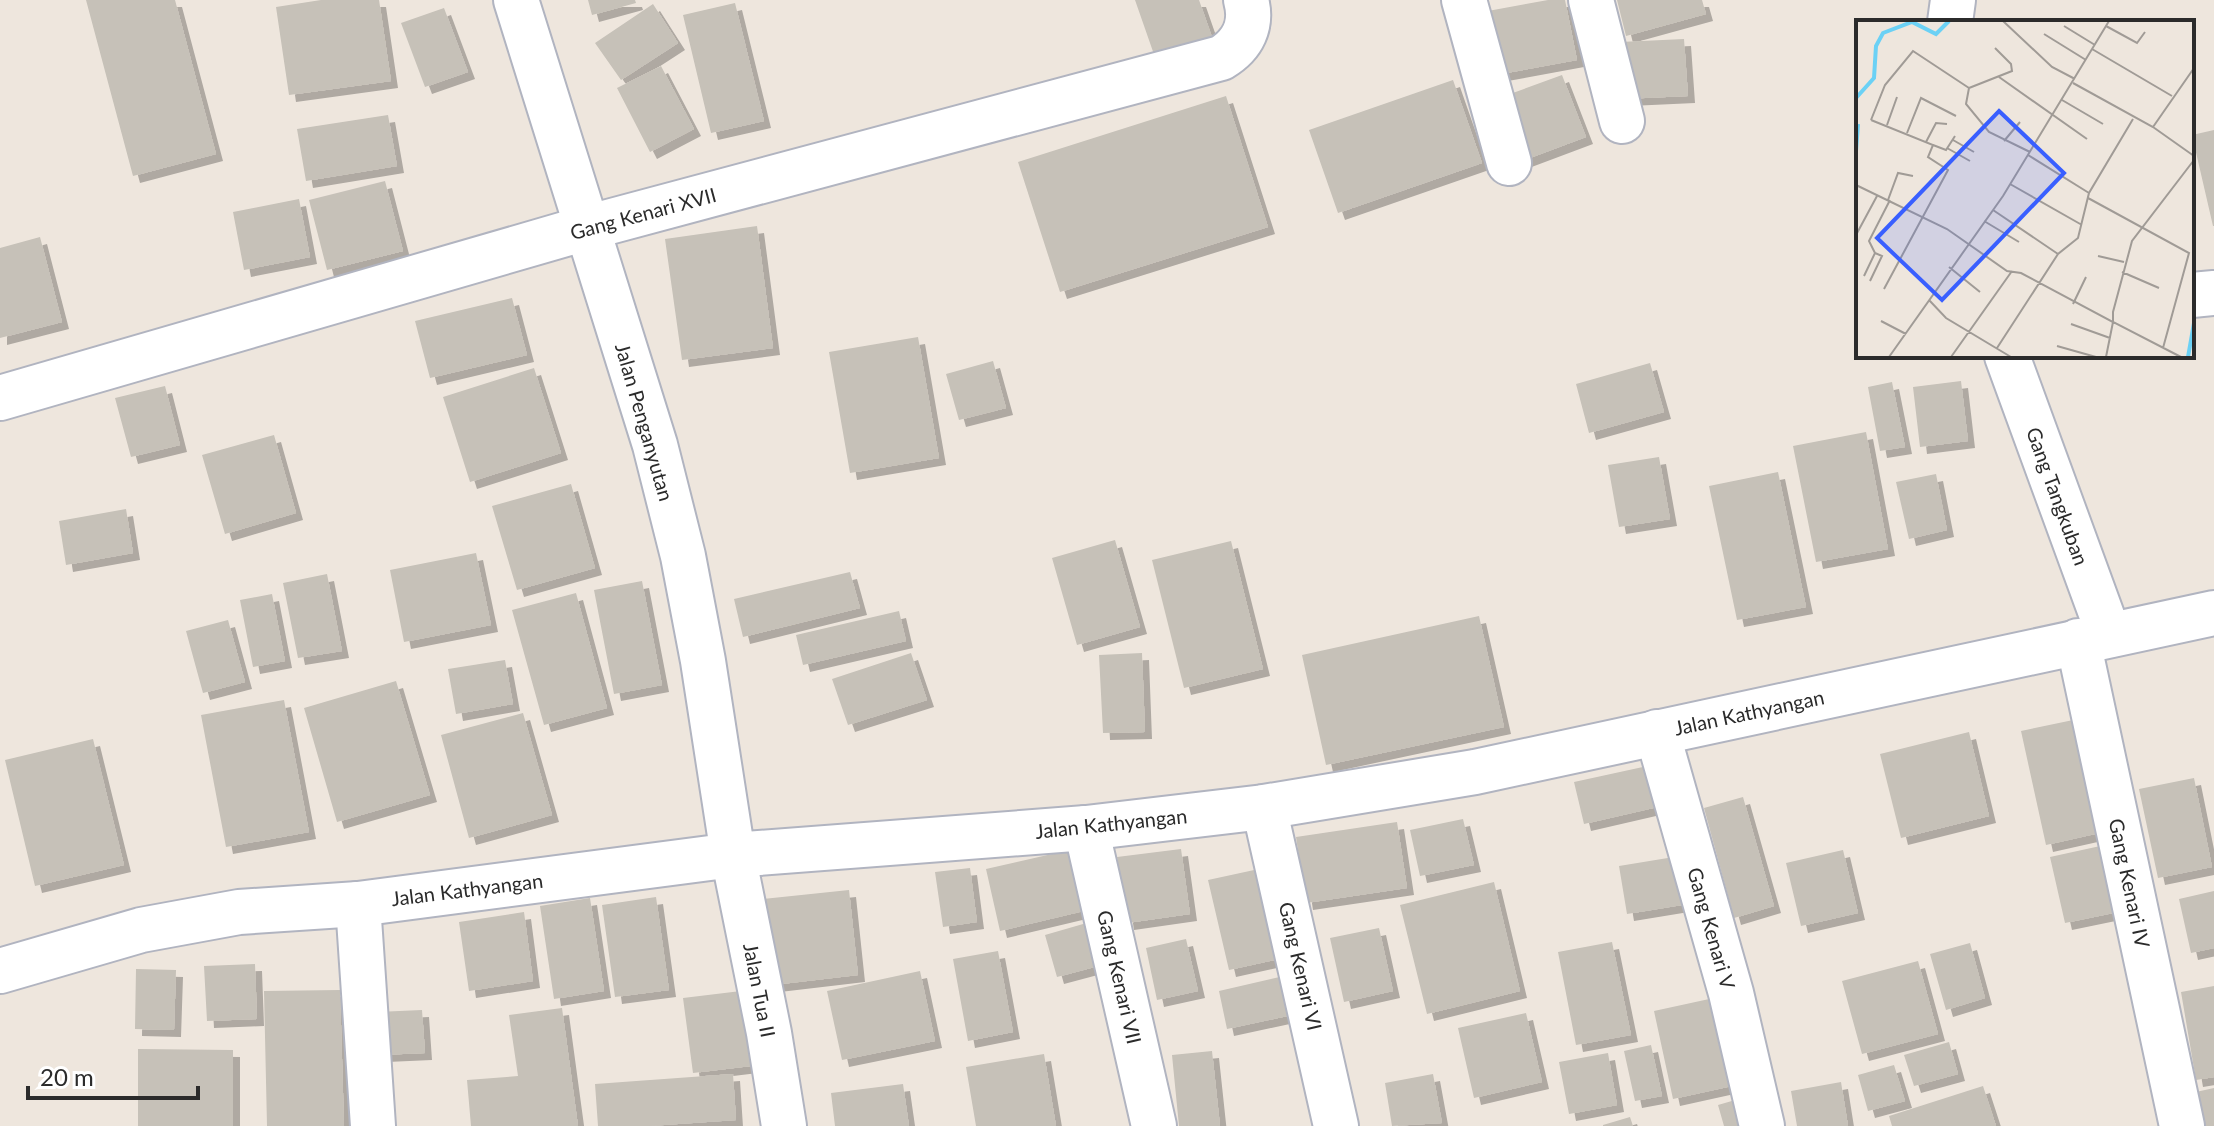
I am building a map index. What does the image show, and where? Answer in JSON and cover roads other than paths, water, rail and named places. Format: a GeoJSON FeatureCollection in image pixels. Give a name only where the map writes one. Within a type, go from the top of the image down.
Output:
{"type":"FeatureCollection","features":[{"type":"Feature","properties":{"kind":"street","name":"Jalan Penganyutan"},"geometry":{"type":"LineString","coordinates":[[516,0],[655,445],[683,556],[703,661],[733,855]]}},
{"type":"Feature","properties":{"kind":"street","name":"Gang Kenari XVII"},"geometry":{"type":"LineString","coordinates":[[0,398],[586,228],[1221,58],[1233,51],[1244,37],[1249,11],[1246,0]]}},
{"type":"Feature","properties":{"kind":"street"},"geometry":{"type":"LineString","coordinates":[[1464,0],[1509,163]]}},
{"type":"Feature","properties":{"kind":"street"},"geometry":{"type":"LineString","coordinates":[[1591,0],[1622,121]]}},
{"type":"Feature","properties":{"kind":"street"},"geometry":{"type":"LineString","coordinates":[[1950,20],[1953,0]]}},
{"type":"Feature","properties":{"kind":"street"},"geometry":{"type":"LineString","coordinates":[[2194,295],[2214,293]]}},
{"type":"Feature","properties":{"kind":"street","name":"Gang Tangkuban"},"geometry":{"type":"LineString","coordinates":[[2008,358],[2093,638]]}},
{"type":"Feature","properties":{"kind":"street","name":"Jalan Kathyangan"},"geometry":{"type":"LineString","coordinates":[[0,971],[141,930],[239,912],[358,904],[733,855],[1086,828],[1264,807],[1475,772],[2214,613]]}},
{"type":"Feature","properties":{"kind":"street","name":"Gang Kenari IV"},"geometry":{"type":"LineString","coordinates":[[2093,638],[2182,1126]]}},
{"type":"Feature","properties":{"kind":"street","name":"Gang Kenari V"},"geometry":{"type":"LineString","coordinates":[[1657,732],[1731,993],[1762,1126]]}},
{"type":"Feature","properties":{"kind":"street","name":"Gang Kenari VI"},"geometry":{"type":"LineString","coordinates":[[1264,807],[1336,1126]]}},
{"type":"Feature","properties":{"kind":"street","name":"Gang Kenari VII"},"geometry":{"type":"LineString","coordinates":[[1086,828],[1154,1126]]}},
{"type":"Feature","properties":{"kind":"street","name":"Jalan Tua II"},"geometry":{"type":"LineString","coordinates":[[733,855],[769,1033],[784,1126]]}},
{"type":"Feature","properties":{"kind":"street"},"geometry":{"type":"LineString","coordinates":[[358,904],[373,1126]]}}]}
